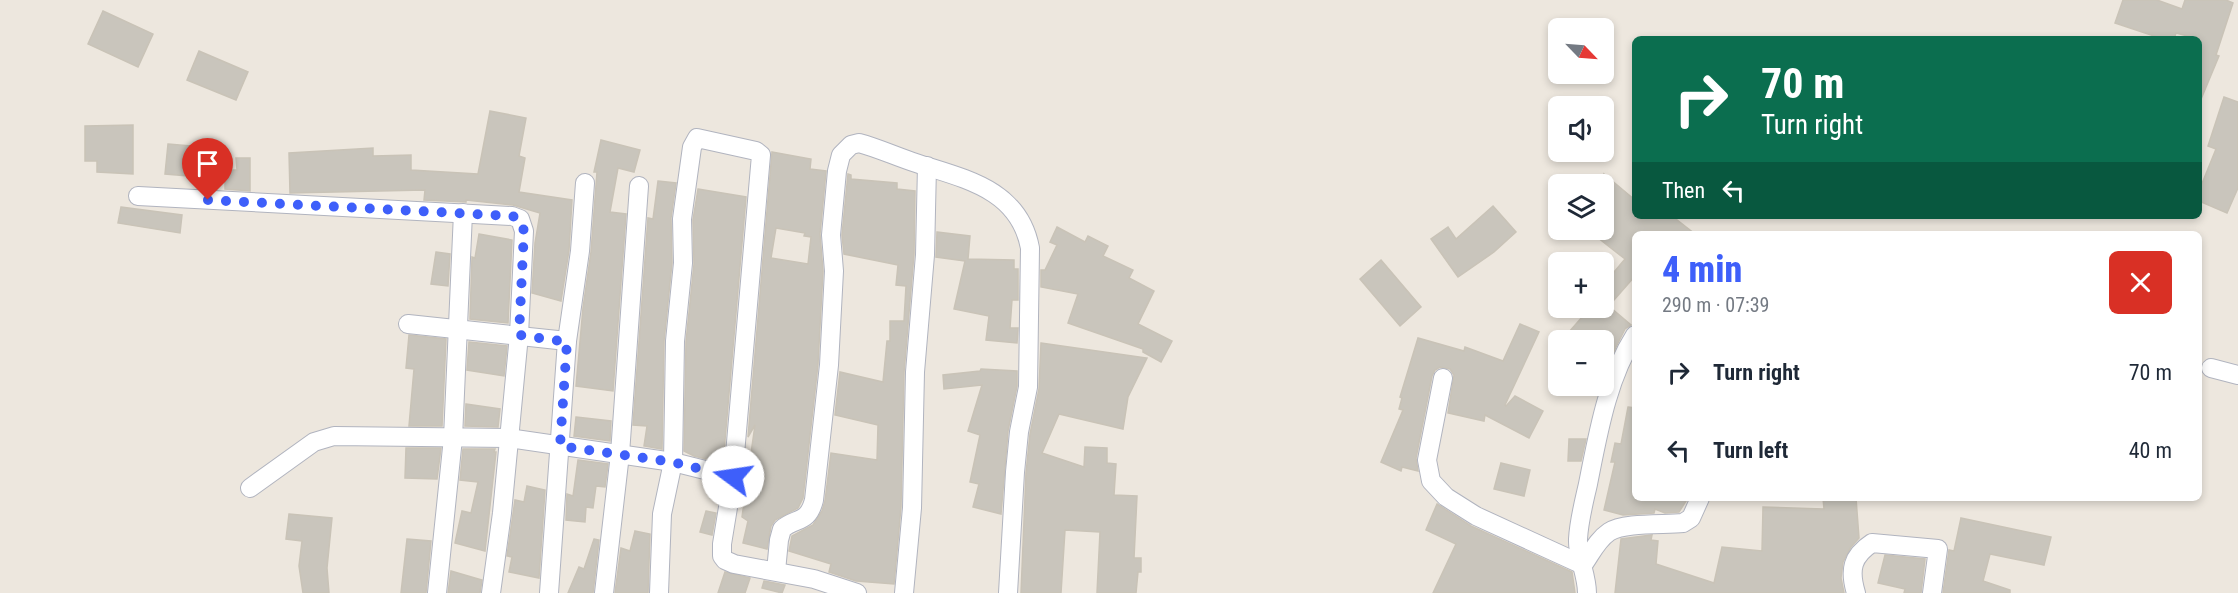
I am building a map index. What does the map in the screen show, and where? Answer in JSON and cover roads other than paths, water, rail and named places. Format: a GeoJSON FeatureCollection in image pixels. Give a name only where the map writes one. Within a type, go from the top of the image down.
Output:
{"type":"FeatureCollection","features":[{"type":"Feature","properties":{"kind":"street"},"geometry":{"type":"LineString","coordinates":[[659,593],[662,514],[672,462],[675,341],[683,263],[682,219],[692,147],[697,138],[756,151],[761,155],[733,477],[722,556],[734,564],[814,579],[857,593]]}},
{"type":"Feature","properties":{"kind":"street"},"geometry":{"type":"LineString","coordinates":[[776,571],[782,529],[806,518],[814,500],[829,365],[834,271],[831,235],[837,171],[841,156],[851,145],[859,143],[966,178],[988,190],[1010,206],[1019,217],[1028,240],[1029,370],[1015,472],[1008,593]]}},
{"type":"Feature","properties":{"kind":"street"},"geometry":{"type":"LineString","coordinates":[[904,593],[912,508],[915,372],[925,255],[927,166]]}},
{"type":"Feature","properties":{"kind":"street"},"geometry":{"type":"LineString","coordinates":[[549,593],[567,342],[580,251],[585,183]]}},
{"type":"Feature","properties":{"kind":"street"},"geometry":{"type":"LineString","coordinates":[[604,593],[620,454],[639,186]]}},
{"type":"Feature","properties":{"kind":"street"},"geometry":{"type":"LineString","coordinates":[[138,196],[463,213],[512,216],[520,219],[524,231],[519,335],[502,513],[491,593]]}},
{"type":"Feature","properties":{"kind":"street"},"geometry":{"type":"LineString","coordinates":[[437,593],[453,438],[463,213]]}},
{"type":"Feature","properties":{"kind":"street"},"geometry":{"type":"LineString","coordinates":[[408,324],[567,342]]}},
{"type":"Feature","properties":{"kind":"street"},"geometry":{"type":"LineString","coordinates":[[1587,593],[1587,578],[1578,541],[1598,435],[1617,367],[1632,340]]}},
{"type":"Feature","properties":{"kind":"street"},"geometry":{"type":"LineString","coordinates":[[2211,368],[2238,375]]}},
{"type":"Feature","properties":{"kind":"street"},"geometry":{"type":"LineString","coordinates":[[1443,378],[1427,460],[1431,482],[1446,497],[1476,516],[1583,565]]}},
{"type":"Feature","properties":{"kind":"street"},"geometry":{"type":"LineString","coordinates":[[250,488],[314,442],[334,436],[508,438],[672,462],[733,477]]}},
{"type":"Feature","properties":{"kind":"street"},"geometry":{"type":"LineString","coordinates":[[1583,565],[1607,533],[1618,528],[1683,524],[1690,518],[1698,501]]}},
{"type":"Feature","properties":{"kind":"street"},"geometry":{"type":"LineString","coordinates":[[1856,593],[1852,580],[1853,566],[1861,551],[1872,543],[1938,549],[1932,593]]}}]}
